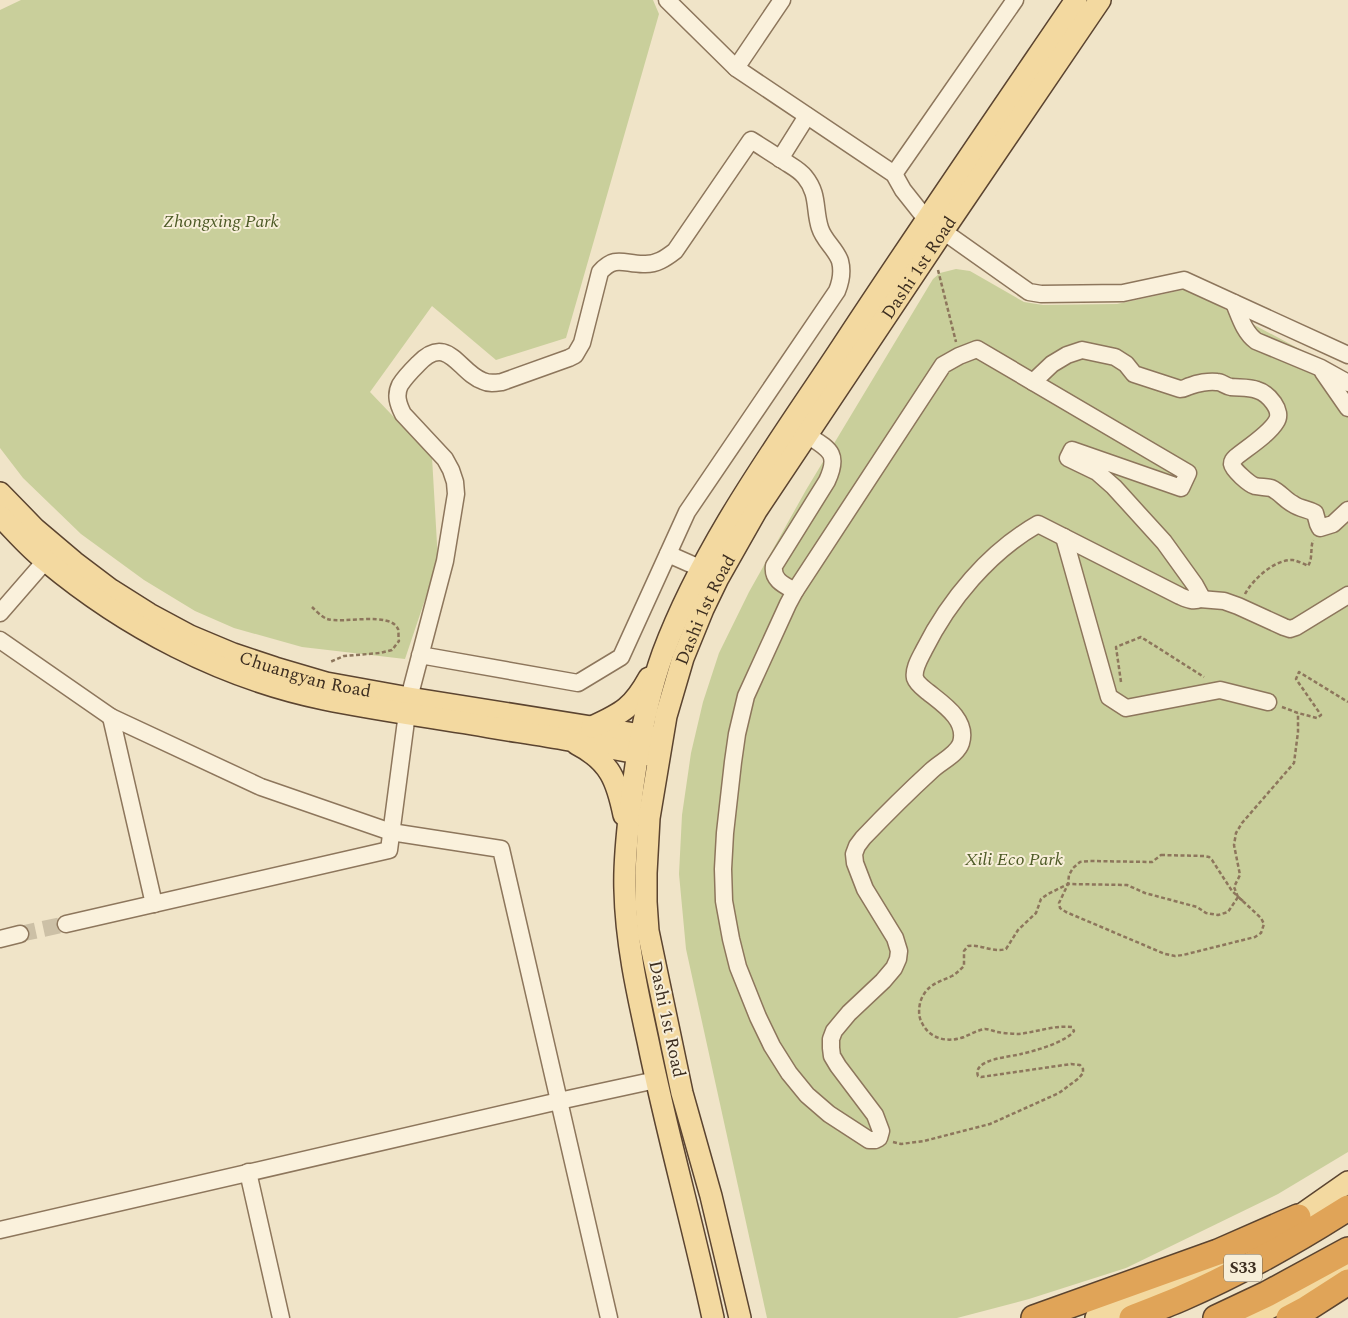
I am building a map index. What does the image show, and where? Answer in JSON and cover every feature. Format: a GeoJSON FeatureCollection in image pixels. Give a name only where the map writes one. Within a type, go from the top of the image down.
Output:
{"type":"FeatureCollection","features":[{"type":"Feature","properties":{"kind":"highway","name":"S33"},"geometry":{"type":"LineString","coordinates":[[1132,1318],[1182,1298],[1252,1264],[1326,1223],[1348,1208]]}},
{"type":"Feature","properties":{"kind":"highway"},"geometry":{"type":"LineString","coordinates":[[1034,1318],[1088,1310],[1298,1218]]}},
{"type":"Feature","properties":{"kind":"highway","name":"S33"},"geometry":{"type":"LineString","coordinates":[[1216,1318],[1267,1294],[1348,1250]]}},
{"type":"Feature","properties":{"kind":"highway"},"geometry":{"type":"LineString","coordinates":[[1289,1318],[1348,1282]]}},
{"type":"Feature","properties":{"kind":"main road","name":"Dashi 1st Road"},"geometry":{"type":"LineString","coordinates":[[710,1311],[656,1080],[635,981],[626,921],[624,864],[628,830],[650,745],[666,716],[683,658],[696,626],[718,578],[756,511],[807,435],[1076,0]]}},
{"type":"Feature","properties":{"kind":"main road","name":"Dashi 1st Road"},"geometry":{"type":"LineString","coordinates":[[740,1318],[711,1196],[682,1093],[648,931],[646,902],[650,745],[646,711],[663,654],[686,600],[702,568],[746,492],[1100,0]]}},
{"type":"Feature","properties":{"kind":"main road","name":"Chuangyan Road"},"geometry":{"type":"LineString","coordinates":[[0,493],[34,529],[51,554],[85,591],[124,618],[187,652],[234,673],[322,699],[408,706],[592,727],[650,745]]}},
{"type":"Feature","properties":{"kind":"main road","name":"Chuangyan Road"},"geometry":{"type":"LineString","coordinates":[[0,516],[51,554]]}},
{"type":"Feature","properties":{"kind":"main road"},"geometry":{"type":"LineString","coordinates":[[592,727],[621,713],[632,704],[663,654]]}},
{"type":"Feature","properties":{"kind":"main road","name":"Chuangyan Road"},"geometry":{"type":"LineString","coordinates":[[408,706],[568,740],[650,745]]}},
{"type":"Feature","properties":{"kind":"main road"},"geometry":{"type":"LineString","coordinates":[[568,740],[589,750],[605,766],[615,780],[628,830]]}},
{"type":"Feature","properties":{"kind":"main road"},"geometry":{"type":"LineString","coordinates":[[1298,1218],[1348,1182]]}},
{"type":"Feature","properties":{"kind":"main road"},"geometry":{"type":"LineString","coordinates":[[1250,1318],[1348,1267]]}},
{"type":"Feature","properties":{"kind":"main road"},"geometry":{"type":"LineString","coordinates":[[734,1294],[746,1318]]}},
{"type":"Feature","properties":{"kind":"street"},"geometry":{"type":"LineString","coordinates":[[667,0],[736,68],[894,174],[902,190],[934,232],[1029,292],[1041,294],[1123,293],[1184,280],[1348,355]]}},
{"type":"Feature","properties":{"kind":"street"},"geometry":{"type":"LineString","coordinates":[[736,68],[782,0]]}},
{"type":"Feature","properties":{"kind":"street"},"geometry":{"type":"LineString","coordinates":[[894,174],[1015,0]]}},
{"type":"Feature","properties":{"kind":"street"},"geometry":{"type":"LineString","coordinates":[[780,159],[807,116]]}},
{"type":"Feature","properties":{"kind":"street"},"geometry":{"type":"LineString","coordinates":[[66,924],[389,850],[408,706],[420,656],[445,561],[456,494],[455,482],[445,459],[399,406],[397,396],[399,387],[422,360],[431,354],[442,352],[452,356],[472,375],[481,381],[491,383],[502,382],[574,355],[582,343],[600,272],[612,262],[652,264],[675,251],[752,140],[804,175],[816,198],[820,230],[840,261],[841,281],[837,291],[688,512],[621,657],[578,683],[420,656]]}},
{"type":"Feature","properties":{"kind":"street"},"geometry":{"type":"LineString","coordinates":[[1234,303],[1246,331],[1256,341],[1321,368],[1348,383]]}},
{"type":"Feature","properties":{"kind":"street"},"geometry":{"type":"LineString","coordinates":[[1200,599],[1200,591],[1164,542],[1114,487],[1097,472],[1068,458],[1072,450],[1181,488],[1188,473],[978,350],[959,356],[943,365],[795,591],[750,689],[741,716],[733,762],[725,833],[724,901],[731,939],[741,976],[776,1053],[807,1095],[829,1114],[869,1140],[879,1138],[881,1131],[875,1115],[838,1066],[832,1056],[831,1048],[831,1039],[834,1031],[849,1013],[884,981],[894,968],[899,951],[895,938],[859,875],[854,854],[863,838],[932,770],[959,747],[962,740],[958,720],[950,710],[917,683],[914,676],[929,639],[948,609],[988,563],[1018,536],[1038,524],[1180,596],[1190,600],[1224,601],[1284,627],[1296,627],[1348,595]]}},
{"type":"Feature","properties":{"kind":"street"},"geometry":{"type":"LineString","coordinates":[[1033,382],[1052,364],[1067,355],[1082,350],[1115,357],[1126,364],[1134,374],[1180,389],[1217,382],[1228,387],[1259,390],[1274,404],[1279,416],[1270,429],[1232,461],[1232,466],[1254,486],[1271,488],[1293,504],[1315,513],[1320,528],[1333,524],[1348,510]]}},
{"type":"Feature","properties":{"kind":"street"},"geometry":{"type":"LineString","coordinates":[[1321,368],[1348,408]]}},
{"type":"Feature","properties":{"kind":"street"},"geometry":{"type":"LineString","coordinates":[[795,591],[775,578],[774,566],[827,481],[832,471],[833,462],[831,453],[807,435]]}},
{"type":"Feature","properties":{"kind":"street"},"geometry":{"type":"LineString","coordinates":[[1064,537],[1109,697],[1126,708],[1220,690],[1268,702]]}},
{"type":"Feature","properties":{"kind":"street"},"geometry":{"type":"LineString","coordinates":[[0,613],[51,554]]}},
{"type":"Feature","properties":{"kind":"street"},"geometry":{"type":"LineString","coordinates":[[668,554],[702,568]]}},
{"type":"Feature","properties":{"kind":"street"},"geometry":{"type":"LineString","coordinates":[[0,640],[111,717],[261,788],[390,832],[501,849],[609,1318]]}},
{"type":"Feature","properties":{"kind":"street"},"geometry":{"type":"LineString","coordinates":[[111,717],[154,904]]}},
{"type":"Feature","properties":{"kind":"street"},"geometry":{"type":"LineString","coordinates":[[0,939],[20,934]]}},
{"type":"Feature","properties":{"kind":"street"},"geometry":{"type":"LineString","coordinates":[[0,1230],[559,1100],[656,1080]]}},
{"type":"Feature","properties":{"kind":"street"},"geometry":{"type":"LineString","coordinates":[[248,1172],[281,1318]]}},
{"type":"Feature","properties":{"kind":"path"},"geometry":{"type":"LineString","coordinates":[[934,232],[959,356]]}},
{"type":"Feature","properties":{"kind":"path"},"geometry":{"type":"LineString","coordinates":[[1238,606],[1250,586],[1261,574],[1274,565],[1294,560],[1308,566],[1312,560],[1312,541],[1320,528]]}},
{"type":"Feature","properties":{"kind":"path"},"geometry":{"type":"LineString","coordinates":[[312,608],[326,618],[339,620],[374,619],[391,622],[398,629],[398,641],[392,650],[344,656],[330,662]]}},
{"type":"Feature","properties":{"kind":"path"},"geometry":{"type":"LineString","coordinates":[[1126,708],[1116,647],[1141,636],[1213,683],[1220,690]]}},
{"type":"Feature","properties":{"kind":"path"},"geometry":{"type":"LineString","coordinates":[[1243,902],[1232,891],[1209,857],[1161,855],[1152,862],[1090,860],[1080,862],[1069,875],[1068,884],[1059,904],[1060,908],[1066,912],[1165,954],[1175,956],[1246,939],[1261,933],[1264,924],[1261,918],[1243,902],[1238,897],[1234,888],[1240,875],[1234,845],[1236,833],[1294,763],[1298,732],[1298,713],[1317,718],[1321,715],[1296,679],[1299,672],[1348,702]]}},
{"type":"Feature","properties":{"kind":"path"},"geometry":{"type":"LineString","coordinates":[[879,1138],[901,1144],[924,1141],[990,1124],[1059,1094],[1083,1073],[1080,1065],[1071,1064],[982,1077],[978,1076],[977,1070],[984,1063],[1049,1045],[1071,1035],[1074,1031],[1072,1027],[1056,1026],[1018,1034],[986,1029],[952,1040],[939,1039],[928,1032],[921,1021],[919,1006],[924,993],[936,982],[959,972],[964,966],[964,950],[968,946],[975,945],[1001,951],[1006,949],[1018,930],[1036,913],[1041,899],[1068,884],[1127,886],[1145,894],[1197,907],[1206,913],[1218,915],[1228,912],[1238,897]]}},
{"type":"Feature","properties":{"kind":"green space","name":"Zhongxing Park"},"geometry":{"type":"Polygon","coordinates":[[[21,0],[653,0],[659,14],[566,338],[496,360],[432,306],[370,392],[432,457],[438,561],[405,659],[302,647],[234,628],[195,611],[144,580],[81,534],[23,478],[0,448],[0,10],[21,0]]]}},
{"type":"Feature","properties":{"kind":"green space","name":"Xili Eco Park"},"geometry":{"type":"Polygon","coordinates":[[[956,269],[970,271],[1024,302],[1043,305],[1117,304],[1187,289],[1348,375],[1348,1152],[1278,1194],[1126,1268],[1029,1299],[957,1318],[767,1318],[686,949],[679,874],[682,815],[691,753],[703,702],[719,653],[749,592],[806,490],[933,279],[940,273],[956,269]]]}},
{"type":"Feature","properties":{"kind":"tunnel"},"geometry":{"type":"LineString","coordinates":[[20,934],[66,924]]}}]}
